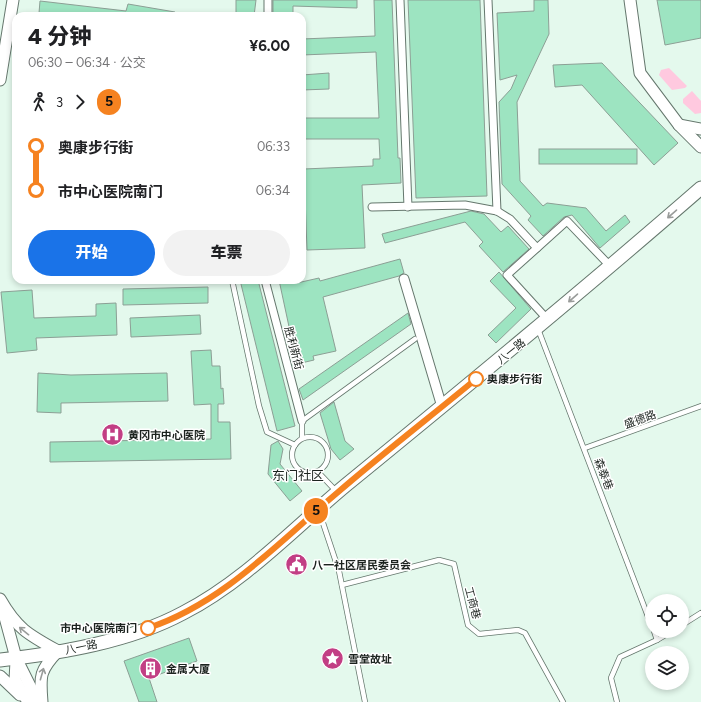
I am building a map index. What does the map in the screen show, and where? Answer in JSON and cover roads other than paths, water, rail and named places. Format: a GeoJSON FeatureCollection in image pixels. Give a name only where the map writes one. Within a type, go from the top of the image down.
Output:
{"type":"FeatureCollection","features":[{"type":"Feature","properties":{"kind":"main road","name":"八一路"},"geometry":{"type":"LineString","coordinates":[[0,660],[99,644],[160,624],[204,601],[253,567],[337,492],[538,329],[701,188]]}},
{"type":"Feature","properties":{"kind":"street"},"geometry":{"type":"LineString","coordinates":[[13,0],[13,12]]}},
{"type":"Feature","properties":{"kind":"street"},"geometry":{"type":"LineString","coordinates":[[268,0],[268,12]]}},
{"type":"Feature","properties":{"kind":"street"},"geometry":{"type":"LineString","coordinates":[[400,0],[408,207]]}},
{"type":"Feature","properties":{"kind":"street"},"geometry":{"type":"LineString","coordinates":[[488,0],[497,211]]}},
{"type":"Feature","properties":{"kind":"street"},"geometry":{"type":"LineString","coordinates":[[630,0],[640,73],[679,126],[701,147]]}},
{"type":"Feature","properties":{"kind":"street"},"geometry":{"type":"LineString","coordinates":[[0,80],[12,36]]}},
{"type":"Feature","properties":{"kind":"street"},"geometry":{"type":"LineString","coordinates":[[679,126],[701,129]]}},
{"type":"Feature","properties":{"kind":"street"},"geometry":{"type":"LineString","coordinates":[[372,207],[465,205],[497,211],[510,219],[537,248]]}},
{"type":"Feature","properties":{"kind":"street"},"geometry":{"type":"LineString","coordinates":[[548,320],[507,275],[567,221],[611,267]]}},
{"type":"Feature","properties":{"kind":"street"},"geometry":{"type":"LineString","coordinates":[[404,279],[442,407]]}},
{"type":"Feature","properties":{"kind":"street","name":"胜利新街"},"geometry":{"type":"LineString","coordinates":[[266,284],[302,421]]}},
{"type":"Feature","properties":{"kind":"street"},"geometry":{"type":"LineString","coordinates":[[0,599],[11,618],[23,631],[58,651],[46,664],[40,678],[42,702]]}},
{"type":"Feature","properties":{"kind":"street"},"geometry":{"type":"LineString","coordinates":[[0,599],[0,626]]}},
{"type":"Feature","properties":{"kind":"street"},"geometry":{"type":"LineString","coordinates":[[0,599],[16,658],[38,702]]}},
{"type":"Feature","properties":{"kind":"street"},"geometry":{"type":"LineString","coordinates":[[16,658],[15,680],[27,702]]}},
{"type":"Feature","properties":{"kind":"street"},"geometry":{"type":"LineString","coordinates":[[0,676],[27,702]]}},
{"type":"Feature","properties":{"kind":"lane"},"geometry":{"type":"LineString","coordinates":[[233,284],[259,406],[267,432],[295,445]]}},
{"type":"Feature","properties":{"kind":"lane","name":"森泰巷"},"geometry":{"type":"LineString","coordinates":[[538,329],[645,607]]}},
{"type":"Feature","properties":{"kind":"lane"},"geometry":{"type":"LineString","coordinates":[[302,438],[316,438],[327,447],[328,461],[318,472],[309,473],[296,467],[292,458],[295,445],[302,438],[302,421],[415,339]]}},
{"type":"Feature","properties":{"kind":"lane","name":"盛德路"},"geometry":{"type":"LineString","coordinates":[[585,448],[701,406]]}},
{"type":"Feature","properties":{"kind":"lane"},"geometry":{"type":"LineString","coordinates":[[318,472],[337,492]]}},
{"type":"Feature","properties":{"kind":"lane"},"geometry":{"type":"LineString","coordinates":[[318,510],[339,571],[365,702]]}},
{"type":"Feature","properties":{"kind":"lane","name":"工商巷"},"geometry":{"type":"LineString","coordinates":[[342,585],[439,560],[454,564],[468,625],[479,634],[518,630],[526,633],[563,702]]}},
{"type":"Feature","properties":{"kind":"lane"},"geometry":{"type":"LineString","coordinates":[[689,620],[701,613]]}},
{"type":"Feature","properties":{"kind":"lane"},"geometry":{"type":"LineString","coordinates":[[617,702],[611,678],[620,657],[660,638]]}},
{"type":"Feature","properties":{"kind":"place","name":"奥康步行街"},"geometry":{"type":"Point","coordinates":[476,379]}},
{"type":"Feature","properties":{"kind":"place","name":"黄冈市中心医院"},"geometry":{"type":"Point","coordinates":[112,435]}},
{"type":"Feature","properties":{"kind":"place","name":"八一社区居民委员会"},"geometry":{"type":"Point","coordinates":[297,565]}},
{"type":"Feature","properties":{"kind":"place","name":"市中心医院南门"},"geometry":{"type":"Point","coordinates":[148,628]}},
{"type":"Feature","properties":{"kind":"place","name":"雪堂故址"},"geometry":{"type":"Point","coordinates":[333,659]}},
{"type":"Feature","properties":{"kind":"place","name":"金属大厦"},"geometry":{"type":"Point","coordinates":[150,669]}},
{"type":"Feature","properties":{"kind":"district","name":"东门社区"},"geometry":{"type":"Point","coordinates":[298,475]}}]}
